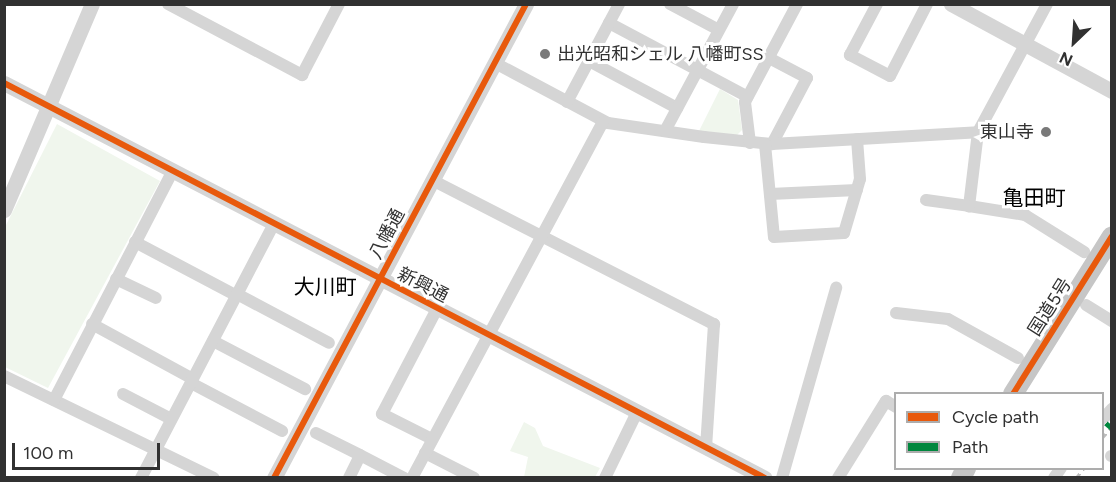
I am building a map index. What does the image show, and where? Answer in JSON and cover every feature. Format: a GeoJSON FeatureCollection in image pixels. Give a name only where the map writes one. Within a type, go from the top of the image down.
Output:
{"type":"FeatureCollection","features":[{"type":"Feature","properties":{"kind":"highway","name":"国道5号"},"geometry":{"type":"LineString","coordinates":[[1014,392],[1112,236]]}},
{"type":"Feature","properties":{"kind":"street"},"geometry":{"type":"LineString","coordinates":[[4,210],[51,106],[92,4]]}},
{"type":"Feature","properties":{"kind":"street"},"geometry":{"type":"LineString","coordinates":[[168,4],[302,75],[339,4]]}},
{"type":"Feature","properties":{"kind":"street","name":"八幡通"},"geometry":{"type":"LineString","coordinates":[[274,477],[526,4]]}},
{"type":"Feature","properties":{"kind":"street"},"geometry":{"type":"LineString","coordinates":[[567,102],[619,4]]}},
{"type":"Feature","properties":{"kind":"street"},"geometry":{"type":"LineString","coordinates":[[670,4],[719,30]]}},
{"type":"Feature","properties":{"kind":"street"},"geometry":{"type":"LineString","coordinates":[[665,131],[733,4]]}},
{"type":"Feature","properties":{"kind":"street"},"geometry":{"type":"LineString","coordinates":[[750,143],[748,97],[797,4]]}},
{"type":"Feature","properties":{"kind":"street"},"geometry":{"type":"LineString","coordinates":[[877,4],[850,55],[890,76],[927,4]]}},
{"type":"Feature","properties":{"kind":"street"},"geometry":{"type":"LineString","coordinates":[[969,206],[978,132],[1047,4]]}},
{"type":"Feature","properties":{"kind":"street"},"geometry":{"type":"LineString","coordinates":[[960,6],[1111,90]]}},
{"type":"Feature","properties":{"kind":"street"},"geometry":{"type":"LineString","coordinates":[[609,23],[748,97]]}},
{"type":"Feature","properties":{"kind":"street"},"geometry":{"type":"LineString","coordinates":[[769,58],[807,78],[768,144],[774,237],[844,233],[857,190],[857,139]]}},
{"type":"Feature","properties":{"kind":"street"},"geometry":{"type":"LineString","coordinates":[[589,61],[677,108]]}},
{"type":"Feature","properties":{"kind":"street"},"geometry":{"type":"LineString","coordinates":[[495,63],[603,122],[665,131],[768,144],[978,132]]}},
{"type":"Feature","properties":{"kind":"street","name":"新興通"},"geometry":{"type":"LineString","coordinates":[[4,83],[379,280],[765,477]]}},
{"type":"Feature","properties":{"kind":"street"},"geometry":{"type":"LineString","coordinates":[[412,477],[603,122]]}},
{"type":"Feature","properties":{"kind":"street"},"geometry":{"type":"LineString","coordinates":[[54,400],[173,170]]}},
{"type":"Feature","properties":{"kind":"street"},"geometry":{"type":"LineString","coordinates":[[432,180],[714,324],[706,447]]}},
{"type":"Feature","properties":{"kind":"street"},"geometry":{"type":"LineString","coordinates":[[770,194],[857,190]]}},
{"type":"Feature","properties":{"kind":"street"},"geometry":{"type":"LineString","coordinates":[[927,200],[1025,215],[1084,252]]}},
{"type":"Feature","properties":{"kind":"street"},"geometry":{"type":"LineString","coordinates":[[141,477],[274,224]]}},
{"type":"Feature","properties":{"kind":"street"},"geometry":{"type":"LineString","coordinates":[[135,242],[329,343]]}},
{"type":"Feature","properties":{"kind":"street"},"geometry":{"type":"LineString","coordinates":[[116,279],[156,298]]}},
{"type":"Feature","properties":{"kind":"street"},"geometry":{"type":"LineString","coordinates":[[782,477],[836,288]]}},
{"type":"Feature","properties":{"kind":"street"},"geometry":{"type":"LineString","coordinates":[[1086,305],[1112,321]]}},
{"type":"Feature","properties":{"kind":"street"},"geometry":{"type":"LineString","coordinates":[[432,439],[382,414],[437,309]]}},
{"type":"Feature","properties":{"kind":"street"},"geometry":{"type":"LineString","coordinates":[[896,313],[948,319],[1018,358]]}},
{"type":"Feature","properties":{"kind":"street"},"geometry":{"type":"LineString","coordinates":[[92,324],[282,431]]}},
{"type":"Feature","properties":{"kind":"street"},"geometry":{"type":"LineString","coordinates":[[213,341],[305,389]]}},
{"type":"Feature","properties":{"kind":"street"},"geometry":{"type":"LineString","coordinates":[[4,376],[213,477]]}},
{"type":"Feature","properties":{"kind":"street"},"geometry":{"type":"LineString","coordinates":[[123,394],[171,419]]}},
{"type":"Feature","properties":{"kind":"street"},"geometry":{"type":"LineString","coordinates":[[838,477],[886,401],[894,406]]}},
{"type":"Feature","properties":{"kind":"street"},"geometry":{"type":"LineString","coordinates":[[605,477],[637,412]]}},
{"type":"Feature","properties":{"kind":"street"},"geometry":{"type":"LineString","coordinates":[[316,433],[404,477]]}},
{"type":"Feature","properties":{"kind":"street"},"geometry":{"type":"LineString","coordinates":[[424,453],[474,477]]}},
{"type":"Feature","properties":{"kind":"street"},"geometry":{"type":"LineString","coordinates":[[349,477],[360,455]]}},
{"type":"Feature","properties":{"kind":"shaded area"},"geometry":{"type":"Polygon","coordinates":[[[720,89],[738,100],[742,130],[737,135],[699,131],[720,89]]]}},
{"type":"Feature","properties":{"kind":"shaded area"},"geometry":{"type":"Polygon","coordinates":[[[57,124],[160,181],[48,388],[5,367],[4,229],[57,124]]]}},
{"type":"Feature","properties":{"kind":"shaded area"},"geometry":{"type":"Polygon","coordinates":[[[524,422],[535,428],[543,446],[600,468],[595,477],[524,477],[528,457],[510,451],[524,422]]]}},
{"type":"Feature","properties":{"kind":"railway"},"geometry":{"type":"LineString","coordinates":[[1104,436],[1112,427]]}},
{"type":"Feature","properties":{"kind":"railway"},"geometry":{"type":"LineString","coordinates":[[1076,478],[1082,470]]}},
{"type":"Feature","properties":{"kind":"marked path"},"geometry":{"type":"LineString","coordinates":[[1106,423],[1112,428]]}},
{"type":"Feature","properties":{"kind":"cycle path"},"geometry":{"type":"LineString","coordinates":[[274,478],[526,4]]}},
{"type":"Feature","properties":{"kind":"cycle path"},"geometry":{"type":"LineString","coordinates":[[4,83],[765,478]]}},
{"type":"Feature","properties":{"kind":"cycle path"},"geometry":{"type":"LineString","coordinates":[[1014,392],[1112,236]]}},
{"type":"Feature","properties":{"kind":"place","name":"出光昭和シェル 八幡町SS"},"geometry":{"type":"Point","coordinates":[545,54]}},
{"type":"Feature","properties":{"kind":"place","name":"東山寺"},"geometry":{"type":"Point","coordinates":[1046,132]}},
{"type":"Feature","properties":{"kind":"district","name":"亀田町"},"geometry":{"type":"Point","coordinates":[1034,198]}},
{"type":"Feature","properties":{"kind":"district","name":"大川町"},"geometry":{"type":"Point","coordinates":[325,287]}}]}
